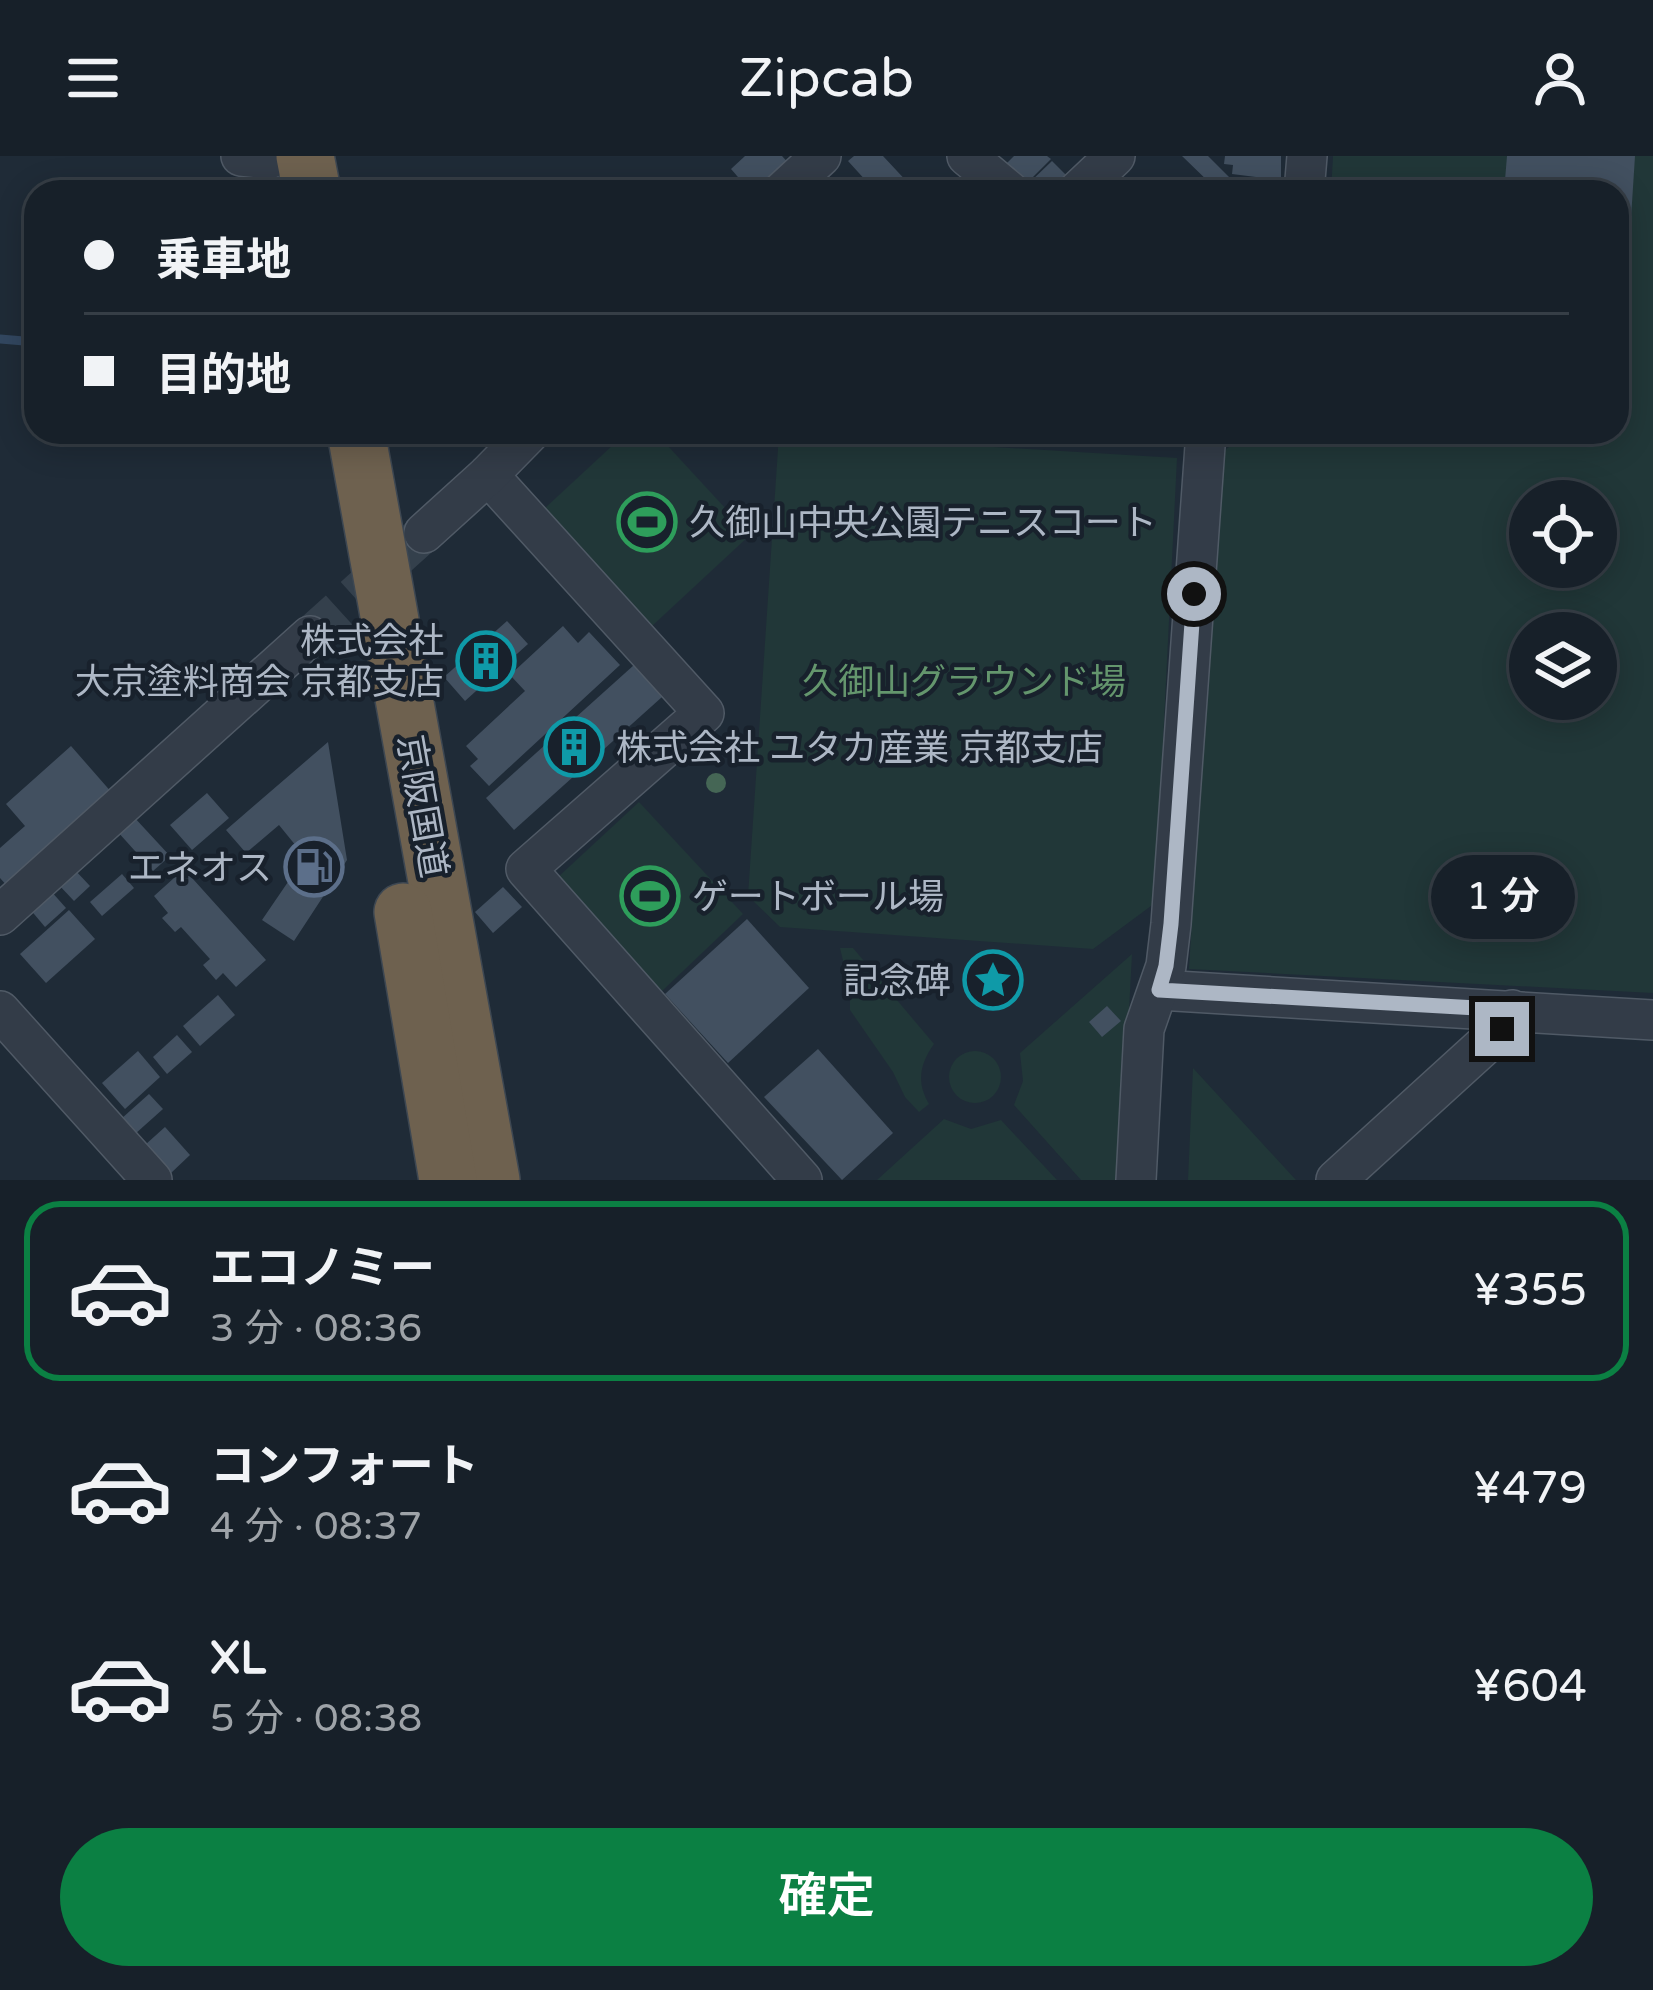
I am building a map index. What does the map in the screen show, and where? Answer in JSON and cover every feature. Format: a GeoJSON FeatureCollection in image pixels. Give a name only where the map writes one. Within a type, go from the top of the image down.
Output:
{"type":"FeatureCollection","features":[{"type":"Feature","properties":{"kind":"highway","name":"京阪国道"},"geometry":{"type":"LineString","coordinates":[[318,444],[352,606],[448,1180]]}},
{"type":"Feature","properties":{"kind":"highway","name":"京阪国道"},"geometry":{"type":"LineString","coordinates":[[359,444],[436,792],[491,1180]]}},
{"type":"Feature","properties":{"kind":"street"},"geometry":{"type":"LineString","coordinates":[[795,180],[820,156]]}},
{"type":"Feature","properties":{"kind":"street"},"geometry":{"type":"LineString","coordinates":[[967,156],[996,180]]}},
{"type":"Feature","properties":{"kind":"street"},"geometry":{"type":"LineString","coordinates":[[1089,180],[1114,156]]}},
{"type":"Feature","properties":{"kind":"street"},"geometry":{"type":"LineString","coordinates":[[424,533],[518,444]]}},
{"type":"Feature","properties":{"kind":"street"},"geometry":{"type":"LineString","coordinates":[[1136,1180],[1144,1029],[1166,966],[1171,924],[1205,444]]}},
{"type":"Feature","properties":{"kind":"street"},"geometry":{"type":"LineString","coordinates":[[488,475],[704,713],[526,869],[802,1180]]}},
{"type":"Feature","properties":{"kind":"street"},"geometry":{"type":"LineString","coordinates":[[0,915],[310,636]]}},
{"type":"Feature","properties":{"kind":"street"},"geometry":{"type":"LineString","coordinates":[[1159,990],[1653,1021]]}},
{"type":"Feature","properties":{"kind":"street"},"geometry":{"type":"LineString","coordinates":[[1336,1180],[1502,1029],[1512,1010]]}},
{"type":"Feature","properties":{"kind":"street"},"geometry":{"type":"LineString","coordinates":[[0,1011],[152,1180]]}},
{"type":"Feature","properties":{"kind":"green space"},"geometry":{"type":"Polygon","coordinates":[[[1333,156],[1653,156],[1653,993],[1189,969],[1220,455],[1232,444],[1629,444],[1629,180],[1332,180],[1333,156]]]}},
{"type":"Feature","properties":{"kind":"green space","name":"久御山中央公園テニスコート"},"geometry":{"type":"Polygon","coordinates":[[[614,444],[666,444],[750,535],[652,626],[544,509],[614,444]]]}},
{"type":"Feature","properties":{"kind":"green space","name":"久御山グラウンド場"},"geometry":{"type":"Polygon","coordinates":[[[778,444],[945,444],[1177,458],[1155,903],[1093,949],[780,927],[748,896],[778,444]]]}},
{"type":"Feature","properties":{"kind":"green space","name":"ゲートボール場"},"geometry":{"type":"Polygon","coordinates":[[[639,802],[743,914],[662,991],[556,879],[639,802]]]}},
{"type":"Feature","properties":{"kind":"green space"},"geometry":{"type":"Polygon","coordinates":[[[840,948],[853,948],[934,1044],[921,1073],[929,1104],[919,1112],[850,1010],[840,948]]]}},
{"type":"Feature","properties":{"kind":"green space"},"geometry":{"type":"Polygon","coordinates":[[[1132,954],[1120,1180],[1081,1180],[1014,1105],[1023,1081],[1020,1053],[1132,954]]]}},
{"type":"Feature","properties":{"kind":"green space"},"geometry":{"type":"Polygon","coordinates":[[[975,1051],[993,1059],[1001,1077],[993,1095],[975,1103],[957,1095],[949,1077],[957,1059],[975,1051]]]}},
{"type":"Feature","properties":{"kind":"green space"},"geometry":{"type":"Polygon","coordinates":[[[1193,1068],[1296,1180],[1188,1180],[1193,1068]]]}},
{"type":"Feature","properties":{"kind":"green space"},"geometry":{"type":"Polygon","coordinates":[[[944,1119],[971,1129],[1001,1120],[1057,1180],[877,1180],[944,1119]]]}},
{"type":"Feature","properties":{"kind":"building"},"geometry":{"type":"Polygon","coordinates":[[[745,156],[782,156],[793,168],[780,180],[741,180],[731,169],[745,156]]]}},
{"type":"Feature","properties":{"kind":"building"},"geometry":{"type":"Polygon","coordinates":[[[854,156],[883,156],[905,180],[865,180],[848,161],[854,156]]]}},
{"type":"Feature","properties":{"kind":"building"},"geometry":{"type":"Polygon","coordinates":[[[1014,156],[1051,159],[1030,180],[1007,163],[1014,156]]]}},
{"type":"Feature","properties":{"kind":"building"},"geometry":{"type":"Polygon","coordinates":[[[1182,156],[1208,156],[1230,178],[1207,180],[1182,156]]]}},
{"type":"Feature","properties":{"kind":"building"},"geometry":{"type":"Polygon","coordinates":[[[1225,156],[1281,156],[1281,180],[1232,174],[1233,165],[1224,164],[1225,156]]]}},
{"type":"Feature","properties":{"kind":"building"},"geometry":{"type":"Polygon","coordinates":[[[1507,156],[1635,156],[1629,250],[1629,180],[1505,180],[1507,156]]]}},
{"type":"Feature","properties":{"kind":"building"},"geometry":{"type":"Polygon","coordinates":[[[1052,161],[1069,178],[1067,180],[1032,180],[1052,161]]]}},
{"type":"Feature","properties":{"kind":"building","name":"株式会社 大京塗料商会 京都支店"},"geometry":{"type":"Polygon","coordinates":[[[507,621],[528,644],[465,701],[444,677],[507,621]]]}},
{"type":"Feature","properties":{"kind":"building"},"geometry":{"type":"Polygon","coordinates":[[[563,626],[578,643],[589,632],[620,665],[489,786],[470,766],[478,759],[466,746],[525,691],[510,675],[563,626]]]}},
{"type":"Feature","properties":{"kind":"building","name":"株式会社 ユタカ産業 京都支店"},"geometry":{"type":"Polygon","coordinates":[[[634,665],[662,697],[514,830],[486,798],[634,665]]]}},
{"type":"Feature","properties":{"kind":"building"},"geometry":{"type":"Polygon","coordinates":[[[328,742],[347,860],[294,941],[262,920],[305,857],[279,825],[246,853],[226,830],[328,742]]]}},
{"type":"Feature","properties":{"kind":"building"},"geometry":{"type":"Polygon","coordinates":[[[71,746],[113,794],[9,888],[0,878],[0,848],[25,826],[6,804],[71,746]]]}},
{"type":"Feature","properties":{"kind":"building"},"geometry":{"type":"Polygon","coordinates":[[[207,793],[229,818],[192,850],[170,825],[207,793]]]}},
{"type":"Feature","properties":{"kind":"building"},"geometry":{"type":"Polygon","coordinates":[[[133,816],[170,856],[153,871],[117,831],[133,816]]]}},
{"type":"Feature","properties":{"kind":"building"},"geometry":{"type":"Polygon","coordinates":[[[74,869],[90,886],[74,901],[58,884],[74,869]]]}},
{"type":"Feature","properties":{"kind":"building"},"geometry":{"type":"Polygon","coordinates":[[[184,869],[266,960],[236,987],[223,973],[216,980],[203,965],[210,959],[181,927],[175,932],[162,918],[168,913],[154,896],[184,869]]]}},
{"type":"Feature","properties":{"kind":"building"},"geometry":{"type":"Polygon","coordinates":[[[122,874],[134,888],[102,916],[90,902],[122,874]]]}},
{"type":"Feature","properties":{"kind":"building"},"geometry":{"type":"Polygon","coordinates":[[[503,887],[522,907],[493,933],[475,912],[503,887]]]}},
{"type":"Feature","properties":{"kind":"building"},"geometry":{"type":"Polygon","coordinates":[[[50,890],[66,908],[45,927],[29,908],[50,890]]]}},
{"type":"Feature","properties":{"kind":"building"},"geometry":{"type":"Polygon","coordinates":[[[69,910],[95,939],[46,983],[20,954],[69,910]]]}},
{"type":"Feature","properties":{"kind":"building"},"geometry":{"type":"Polygon","coordinates":[[[747,919],[809,988],[728,1063],[665,994],[747,919]]]}},
{"type":"Feature","properties":{"kind":"building"},"geometry":{"type":"Polygon","coordinates":[[[218,995],[235,1015],[200,1046],[183,1026],[218,995]]]}},
{"type":"Feature","properties":{"kind":"building"},"geometry":{"type":"Polygon","coordinates":[[[1107,1006],[1121,1021],[1102,1037],[1089,1022],[1107,1006]]]}},
{"type":"Feature","properties":{"kind":"building"},"geometry":{"type":"Polygon","coordinates":[[[177,1035],[192,1052],[167,1074],[153,1057],[177,1035]]]}},
{"type":"Feature","properties":{"kind":"building"},"geometry":{"type":"Polygon","coordinates":[[[818,1049],[893,1133],[842,1180],[764,1097],[818,1049]]]}},
{"type":"Feature","properties":{"kind":"building"},"geometry":{"type":"Polygon","coordinates":[[[138,1051],[160,1077],[125,1109],[102,1083],[138,1051]]]}},
{"type":"Feature","properties":{"kind":"building"},"geometry":{"type":"Polygon","coordinates":[[[149,1094],[163,1109],[135,1134],[121,1119],[149,1094]]]}},
{"type":"Feature","properties":{"kind":"building"},"geometry":{"type":"Polygon","coordinates":[[[165,1127],[190,1155],[171,1173],[145,1145],[165,1127]]]}},
{"type":"Feature","properties":{"kind":"waterway"},"geometry":{"type":"LineString","coordinates":[[0,339],[24,341]]}},
{"type":"Feature","properties":{"kind":"tunnel"},"geometry":{"type":"LineString","coordinates":[[310,636],[424,533]]}},
{"type":"Feature","properties":{"kind":"place","name":"久御山中央公園テニスコート"},"geometry":{"type":"Point","coordinates":[647,522]}},
{"type":"Feature","properties":{"kind":"place","name":"株式会社 大京塗料商会 京都支店"},"geometry":{"type":"Point","coordinates":[486,661]}},
{"type":"Feature","properties":{"kind":"place","name":"株式会社 ユタカ産業 京都支店"},"geometry":{"type":"Point","coordinates":[574,747]}},
{"type":"Feature","properties":{"kind":"place","name":"エネオス"},"geometry":{"type":"Point","coordinates":[314,867]}},
{"type":"Feature","properties":{"kind":"place","name":"ゲートボール場"},"geometry":{"type":"Point","coordinates":[650,896]}},
{"type":"Feature","properties":{"kind":"place","name":"記念碑"},"geometry":{"type":"Point","coordinates":[993,980]}},
{"type":"Feature","properties":{"kind":"route"},"geometry":{"type":"LineString","coordinates":[[1194,594],[1171,924],[1159,990],[1512,1010],[1502,1029]]}}]}
